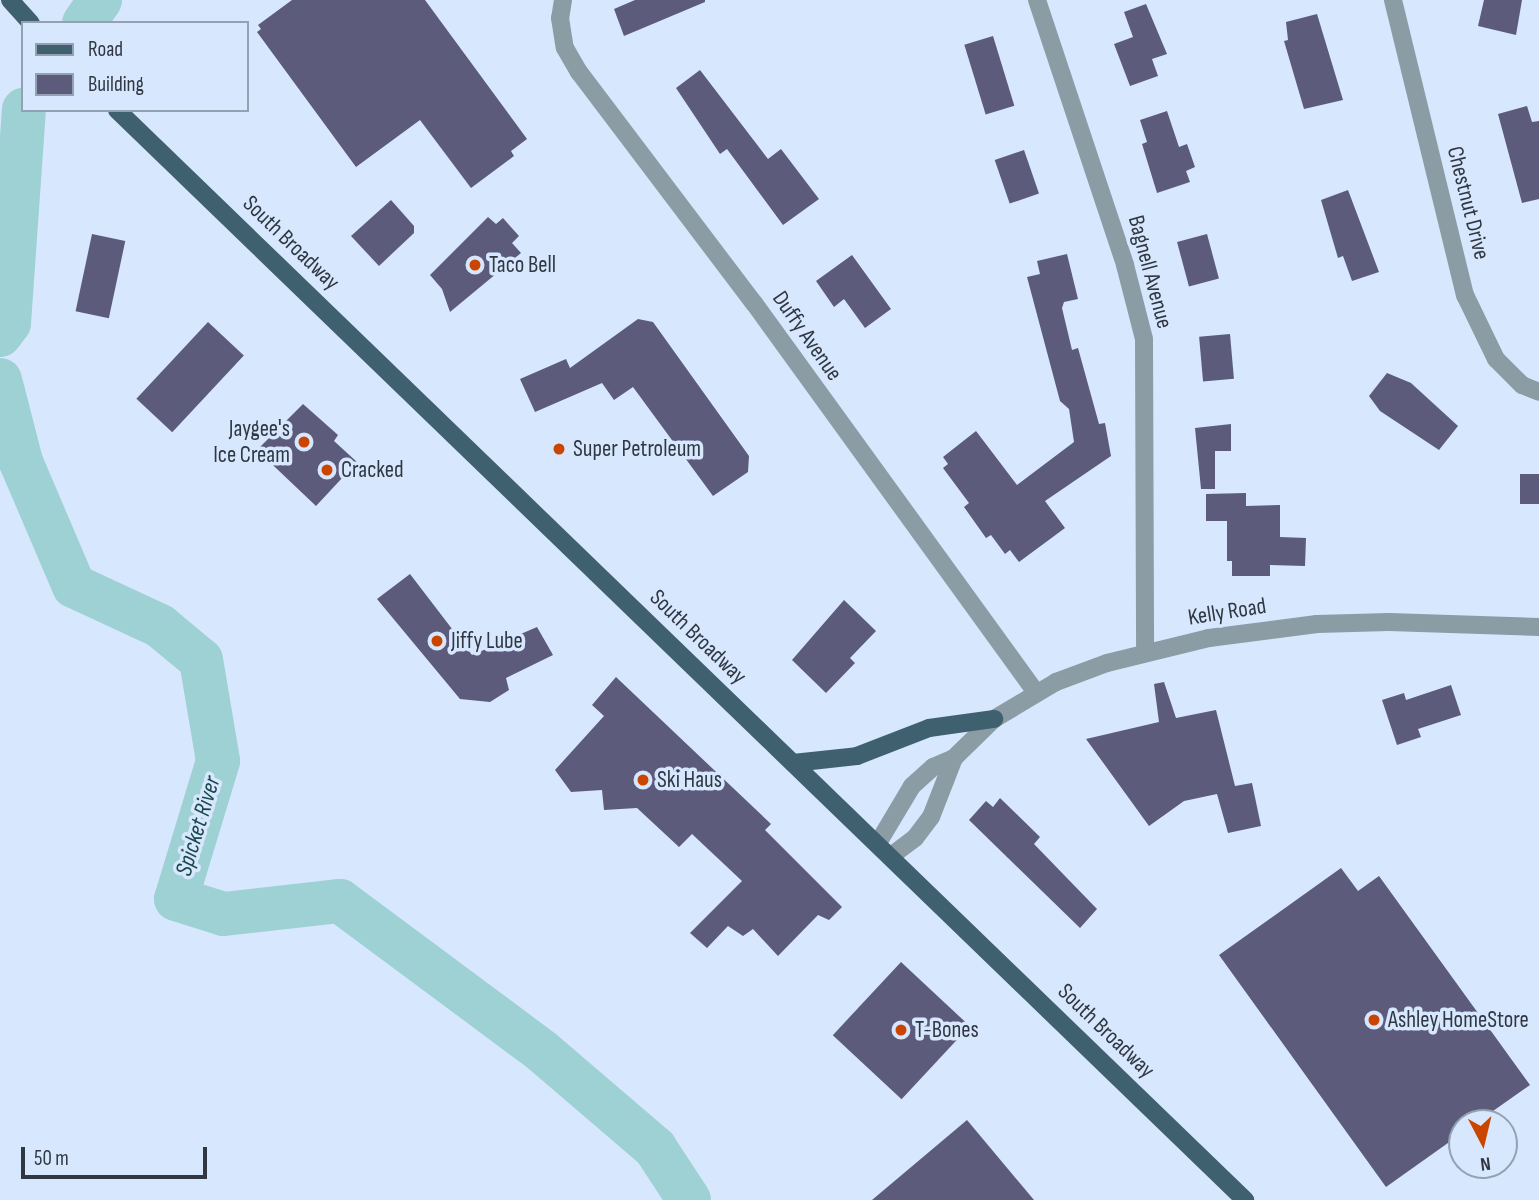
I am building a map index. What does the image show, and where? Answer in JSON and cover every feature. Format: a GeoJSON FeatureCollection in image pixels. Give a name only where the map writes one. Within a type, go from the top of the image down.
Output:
{"type":"FeatureCollection","features":[{"type":"Feature","properties":{"kind":"main road"},"geometry":{"type":"LineString","coordinates":[[10,0],[29,21]]}},
{"type":"Feature","properties":{"kind":"main road","name":"South Broadway"},"geometry":{"type":"LineString","coordinates":[[119,112],[1245,1200]]}},
{"type":"Feature","properties":{"kind":"main road"},"geometry":{"type":"LineString","coordinates":[[793,763],[857,757],[929,728],[994,719]]}},
{"type":"Feature","properties":{"kind":"street","name":"Duffy Avenue"},"geometry":{"type":"LineString","coordinates":[[563,0],[560,18],[565,48],[579,72],[754,303],[1036,692]]}},
{"type":"Feature","properties":{"kind":"street","name":"Bagnell Avenue"},"geometry":{"type":"LineString","coordinates":[[1037,0],[1125,265],[1144,339],[1145,652]]}},
{"type":"Feature","properties":{"kind":"street","name":"Chestnut Drive"},"geometry":{"type":"LineString","coordinates":[[1393,0],[1465,295],[1496,359],[1522,385],[1539,393]]}},
{"type":"Feature","properties":{"kind":"street","name":"Kelly Road"},"geometry":{"type":"LineString","coordinates":[[878,843],[912,786],[933,768],[954,758],[994,719],[1036,692],[1079,672],[1145,652],[1255,631],[1317,624],[1389,622],[1539,627]]}},
{"type":"Feature","properties":{"kind":"street","name":"Kelly Road"},"geometry":{"type":"LineString","coordinates":[[891,856],[915,838],[930,817],[954,758]]}},
{"type":"Feature","properties":{"kind":"building"},"geometry":{"type":"Polygon","coordinates":[[[292,0],[425,0],[527,139],[511,151],[514,156],[471,188],[420,120],[356,167],[257,32],[261,29],[258,25],[292,0]]]}},
{"type":"Feature","properties":{"kind":"building"},"geometry":{"type":"Polygon","coordinates":[[[635,0],[705,2],[624,36],[614,9],[635,0]]]}},
{"type":"Feature","properties":{"kind":"building"},"geometry":{"type":"Polygon","coordinates":[[[1484,0],[1522,0],[1516,35],[1478,26],[1484,0]]]}},
{"type":"Feature","properties":{"kind":"building"},"geometry":{"type":"Polygon","coordinates":[[[1146,4],[1167,54],[1152,59],[1158,76],[1130,86],[1114,44],[1133,37],[1124,12],[1146,4]]]}},
{"type":"Feature","properties":{"kind":"building"},"geometry":{"type":"Polygon","coordinates":[[[1317,14],[1343,100],[1304,109],[1284,41],[1288,40],[1286,22],[1317,14]]]}},
{"type":"Feature","properties":{"kind":"building"},"geometry":{"type":"Polygon","coordinates":[[[993,36],[1014,106],[986,115],[964,45],[993,36]]]}},
{"type":"Feature","properties":{"kind":"building"},"geometry":{"type":"Polygon","coordinates":[[[700,70],[768,159],[781,149],[819,199],[783,225],[727,149],[720,154],[676,88],[700,70]]]}},
{"type":"Feature","properties":{"kind":"building"},"geometry":{"type":"Polygon","coordinates":[[[1527,106],[1532,122],[1539,121],[1539,199],[1522,203],[1498,114],[1527,106]]]}},
{"type":"Feature","properties":{"kind":"building"},"geometry":{"type":"Polygon","coordinates":[[[1167,111],[1179,147],[1187,144],[1195,167],[1186,171],[1190,182],[1157,193],[1142,144],[1147,142],[1140,120],[1167,111]]]}},
{"type":"Feature","properties":{"kind":"building"},"geometry":{"type":"Polygon","coordinates":[[[1024,150],[1039,193],[1010,204],[995,160],[1024,150]]]}},
{"type":"Feature","properties":{"kind":"building"},"geometry":{"type":"Polygon","coordinates":[[[1348,190],[1379,272],[1352,281],[1343,256],[1338,258],[1321,200],[1348,190]]]}},
{"type":"Feature","properties":{"kind":"building"},"geometry":{"type":"Polygon","coordinates":[[[391,200],[414,226],[414,233],[379,266],[351,236],[391,200]]]}},
{"type":"Feature","properties":{"kind":"building","name":"Taco Bell"},"geometry":{"type":"Polygon","coordinates":[[[488,217],[496,224],[503,218],[519,236],[512,243],[521,253],[450,312],[442,289],[430,275],[488,217]]]}},
{"type":"Feature","properties":{"kind":"building"},"geometry":{"type":"Polygon","coordinates":[[[92,234],[125,241],[109,318],[76,311],[92,234]]]}},
{"type":"Feature","properties":{"kind":"building"},"geometry":{"type":"Polygon","coordinates":[[[1207,234],[1219,278],[1189,286],[1177,242],[1207,234]]]}},
{"type":"Feature","properties":{"kind":"building"},"geometry":{"type":"Polygon","coordinates":[[[1067,254],[1078,299],[1064,302],[1062,308],[1072,350],[1078,348],[1099,424],[1105,423],[1111,456],[1045,501],[1065,528],[1019,562],[1010,550],[1005,554],[991,535],[986,538],[964,507],[969,503],[943,468],[948,464],[943,457],[976,431],[1017,485],[1074,442],[1069,409],[1060,401],[1027,277],[1040,274],[1037,261],[1067,254]]]}},
{"type":"Feature","properties":{"kind":"building"},"geometry":{"type":"Polygon","coordinates":[[[852,255],[891,309],[865,328],[844,299],[834,307],[816,281],[852,255]]]}},
{"type":"Feature","properties":{"kind":"building"},"geometry":{"type":"Polygon","coordinates":[[[638,319],[653,322],[749,456],[748,472],[713,496],[633,387],[614,400],[602,383],[535,412],[520,379],[566,359],[570,368],[638,319]]]}},
{"type":"Feature","properties":{"kind":"building"},"geometry":{"type":"Polygon","coordinates":[[[208,322],[244,355],[172,432],[136,399],[208,322]]]}},
{"type":"Feature","properties":{"kind":"building"},"geometry":{"type":"Polygon","coordinates":[[[1230,334],[1234,379],[1203,382],[1199,337],[1230,334]]]}},
{"type":"Feature","properties":{"kind":"building"},"geometry":{"type":"Polygon","coordinates":[[[1387,373],[1411,383],[1458,426],[1439,450],[1380,411],[1369,396],[1387,373]]]}},
{"type":"Feature","properties":{"kind":"building"},"geometry":{"type":"Polygon","coordinates":[[[303,404],[338,435],[334,441],[357,462],[316,506],[257,450],[303,404]]]}},
{"type":"Feature","properties":{"kind":"building"},"geometry":{"type":"Polygon","coordinates":[[[1231,424],[1231,451],[1215,451],[1215,489],[1201,489],[1195,428],[1231,424]]]}},
{"type":"Feature","properties":{"kind":"building"},"geometry":{"type":"Polygon","coordinates":[[[1520,474],[1539,474],[1539,504],[1520,504],[1520,474]]]}},
{"type":"Feature","properties":{"kind":"building"},"geometry":{"type":"Polygon","coordinates":[[[1246,493],[1246,506],[1280,505],[1280,537],[1306,538],[1305,566],[1270,565],[1270,576],[1232,576],[1232,561],[1227,561],[1227,521],[1206,521],[1206,494],[1246,493]]]}},
{"type":"Feature","properties":{"kind":"building","name":"Jiffy Lube"},"geometry":{"type":"Polygon","coordinates":[[[410,574],[472,655],[537,627],[553,655],[506,678],[509,690],[490,702],[460,699],[377,599],[410,574]]]}},
{"type":"Feature","properties":{"kind":"building"},"geometry":{"type":"Polygon","coordinates":[[[844,600],[876,631],[850,658],[855,663],[826,693],[792,660],[844,600]]]}},
{"type":"Feature","properties":{"kind":"building","name":"Ski Haus"},"geometry":{"type":"Polygon","coordinates":[[[616,677],[771,824],[765,830],[842,907],[829,920],[818,915],[778,956],[753,929],[743,936],[728,926],[707,948],[690,933],[742,881],[692,834],[679,847],[637,808],[604,810],[602,790],[571,792],[555,770],[604,716],[592,705],[616,677]]]}},
{"type":"Feature","properties":{"kind":"building"},"geometry":{"type":"Polygon","coordinates":[[[1164,682],[1176,718],[1216,710],[1235,786],[1252,783],[1261,826],[1228,833],[1217,794],[1184,801],[1149,826],[1086,739],[1159,722],[1154,684],[1164,682]]]}},
{"type":"Feature","properties":{"kind":"building"},"geometry":{"type":"Polygon","coordinates":[[[1451,685],[1461,715],[1418,729],[1421,737],[1397,745],[1382,700],[1404,693],[1406,700],[1451,685]]]}},
{"type":"Feature","properties":{"kind":"building"},"geometry":{"type":"Polygon","coordinates":[[[1000,798],[1040,837],[1034,844],[1097,909],[1080,928],[969,820],[986,801],[993,807],[1000,798]]]}},
{"type":"Feature","properties":{"kind":"building","name":"Ashley HomeStore"},"geometry":{"type":"Polygon","coordinates":[[[1341,868],[1358,891],[1379,876],[1530,1085],[1496,1109],[1448,1109],[1448,1143],[1386,1187],[1219,955],[1341,868]]]}},
{"type":"Feature","properties":{"kind":"building","name":"T-Bones"},"geometry":{"type":"Polygon","coordinates":[[[901,962],[970,1026],[902,1099],[833,1035],[901,962]]]}},
{"type":"Feature","properties":{"kind":"building"},"geometry":{"type":"Polygon","coordinates":[[[967,1120],[1034,1200],[872,1200],[967,1120]]]}},
{"type":"Feature","properties":{"kind":"waterway","name":"Spicket River"},"geometry":{"type":"LineString","coordinates":[[85,21],[100,0]]}},
{"type":"Feature","properties":{"kind":"waterway","name":"Spicket River"},"geometry":{"type":"LineString","coordinates":[[0,335],[9,323],[24,112]]}},
{"type":"Feature","properties":{"kind":"waterway","name":"Spicket River"},"geometry":{"type":"LineString","coordinates":[[0,380],[21,462],[74,586],[160,626],[201,660],[218,761],[176,899],[224,914],[340,901],[543,1052],[655,1148],[689,1200]]}},
{"type":"Feature","properties":{"kind":"place","name":"Taco Bell"},"geometry":{"type":"Point","coordinates":[475,265]}},
{"type":"Feature","properties":{"kind":"place","name":"Jaygee's Ice Cream"},"geometry":{"type":"Point","coordinates":[304,442]}},
{"type":"Feature","properties":{"kind":"place","name":"Super Petroleum"},"geometry":{"type":"Point","coordinates":[559,449]}},
{"type":"Feature","properties":{"kind":"place","name":"Cracked"},"geometry":{"type":"Point","coordinates":[327,470]}},
{"type":"Feature","properties":{"kind":"place","name":"Jiffy Lube"},"geometry":{"type":"Point","coordinates":[437,641]}},
{"type":"Feature","properties":{"kind":"place","name":"Ski Haus"},"geometry":{"type":"Point","coordinates":[643,780]}},
{"type":"Feature","properties":{"kind":"place","name":"Ashley HomeStore"},"geometry":{"type":"Point","coordinates":[1374,1020]}},
{"type":"Feature","properties":{"kind":"place","name":"T-Bones"},"geometry":{"type":"Point","coordinates":[901,1030]}}]}
